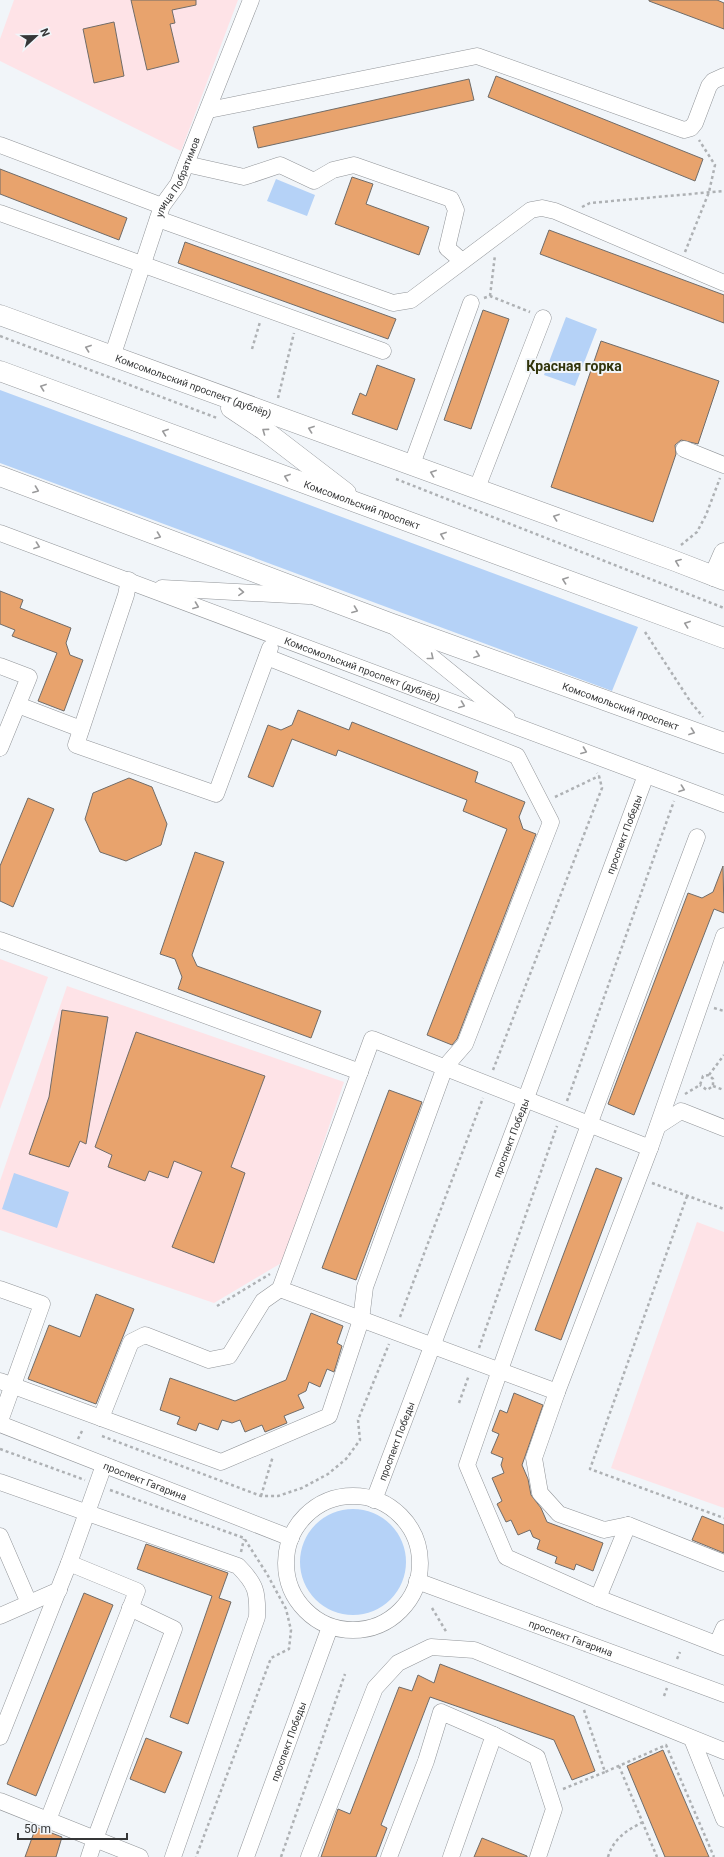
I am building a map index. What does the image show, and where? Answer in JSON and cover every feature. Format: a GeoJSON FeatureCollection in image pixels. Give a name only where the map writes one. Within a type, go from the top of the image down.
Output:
{"type":"FeatureCollection","features":[{"type":"Feature","properties":{"kind":"main road","name":"Комсомольский проспект (дублёр)"},"geometry":{"type":"LineString","coordinates":[[0,315],[112,357],[477,488],[719,578]]}},
{"type":"Feature","properties":{"kind":"main road","name":"Комсомольский проспект"},"geometry":{"type":"LineString","coordinates":[[0,371],[724,638]]}},
{"type":"Feature","properties":{"kind":"main road"},"geometry":{"type":"LineString","coordinates":[[204,390],[264,430],[363,506]]}},
{"type":"Feature","properties":{"kind":"main road","name":"Комсомольский проспект"},"geometry":{"type":"LineString","coordinates":[[0,476],[390,623],[724,743]]}},
{"type":"Feature","properties":{"kind":"main road"},"geometry":{"type":"LineString","coordinates":[[719,578],[724,553]]}},
{"type":"Feature","properties":{"kind":"street","name":"улица Побратимов"},"geometry":{"type":"LineString","coordinates":[[112,357],[160,212],[178,184],[251,0]]}},
{"type":"Feature","properties":{"kind":"street"},"geometry":{"type":"LineString","coordinates":[[208,110],[477,56],[684,130],[691,128],[695,123],[712,81],[724,76]]}},
{"type":"Feature","properties":{"kind":"street"},"geometry":{"type":"LineString","coordinates":[[0,145],[160,212],[392,303],[410,300],[531,210],[542,208],[564,215],[724,283]]}},
{"type":"Feature","properties":{"kind":"street"},"geometry":{"type":"LineString","coordinates":[[186,164],[244,177],[280,165],[314,181],[333,170],[354,165],[451,199],[456,210],[447,248],[462,261]]}},
{"type":"Feature","properties":{"kind":"street"},"geometry":{"type":"LineString","coordinates":[[0,213],[383,351]]}},
{"type":"Feature","properties":{"kind":"street"},"geometry":{"type":"LineString","coordinates":[[410,464],[415,456],[471,303]]}},
{"type":"Feature","properties":{"kind":"street"},"geometry":{"type":"LineString","coordinates":[[477,488],[543,318]]}},
{"type":"Feature","properties":{"kind":"street"},"geometry":{"type":"LineString","coordinates":[[684,449],[723,469]]}},
{"type":"Feature","properties":{"kind":"street","name":"Комсомольский проспект (дублёр)"},"geometry":{"type":"LineString","coordinates":[[0,533],[129,580],[724,804]]}},
{"type":"Feature","properties":{"kind":"street"},"geometry":{"type":"LineString","coordinates":[[129,580],[126,595],[76,745],[216,794],[275,635]]}},
{"type":"Feature","properties":{"kind":"street"},"geometry":{"type":"LineString","coordinates":[[146,587],[319,596]]}},
{"type":"Feature","properties":{"kind":"street"},"geometry":{"type":"LineString","coordinates":[[390,623],[517,726]]}},
{"type":"Feature","properties":{"kind":"street"},"geometry":{"type":"LineString","coordinates":[[6,1383],[221,1462],[329,1416],[361,1320],[365,1288],[445,1067],[466,1044],[551,822],[517,756],[266,657]]}},
{"type":"Feature","properties":{"kind":"street"},"geometry":{"type":"LineString","coordinates":[[0,666],[29,677],[0,748]]}},
{"type":"Feature","properties":{"kind":"street"},"geometry":{"type":"LineString","coordinates":[[18,705],[81,729]]}},
{"type":"Feature","properties":{"kind":"street","name":"проспект Победы"},"geometry":{"type":"LineString","coordinates":[[374,1500],[646,775]]}},
{"type":"Feature","properties":{"kind":"street"},"geometry":{"type":"LineString","coordinates":[[697,837],[589,1123],[499,1371],[468,1465],[506,1557],[598,1598],[721,1646],[724,1628]]}},
{"type":"Feature","properties":{"kind":"street"},"geometry":{"type":"LineString","coordinates":[[724,936],[650,1148],[557,1392],[534,1458],[540,1493],[559,1514],[604,1530],[628,1525],[724,1563]]}},
{"type":"Feature","properties":{"kind":"street"},"geometry":{"type":"LineString","coordinates":[[0,940],[360,1072]]}},
{"type":"Feature","properties":{"kind":"street"},"geometry":{"type":"LineString","coordinates":[[101,1418],[131,1342],[145,1335],[209,1360],[229,1356],[262,1301],[280,1289],[372,1039],[526,1098],[650,1148]]}},
{"type":"Feature","properties":{"kind":"street"},"geometry":{"type":"LineString","coordinates":[[658,1126],[681,1111],[724,1128]]}},
{"type":"Feature","properties":{"kind":"street"},"geometry":{"type":"LineString","coordinates":[[0,1289],[42,1304],[6,1383],[0,1423]]}},
{"type":"Feature","properties":{"kind":"street"},"geometry":{"type":"LineString","coordinates":[[280,1289],[432,1347],[557,1392]]}},
{"type":"Feature","properties":{"kind":"street","name":"проспект Гагарина"},"geometry":{"type":"LineString","coordinates":[[0,1423],[290,1538]]}},
{"type":"Feature","properties":{"kind":"street"},"geometry":{"type":"LineString","coordinates":[[0,1737],[69,1563],[104,1465]]}},
{"type":"Feature","properties":{"kind":"street"},"geometry":{"type":"LineString","coordinates":[[0,1482],[238,1566],[250,1578],[258,1597],[257,1617],[173,1857]]}},
{"type":"Feature","properties":{"kind":"street"},"geometry":{"type":"LineString","coordinates":[[355,1496],[374,1500],[392,1509],[407,1524],[416,1542],[420,1561],[417,1582],[408,1601],[393,1617],[373,1627],[352,1631],[330,1627],[307,1613],[291,1591],[285,1564],[290,1538],[301,1520],[316,1507],[334,1498],[355,1496]]}},
{"type":"Feature","properties":{"kind":"street"},"geometry":{"type":"LineString","coordinates":[[598,1598],[628,1525]]}},
{"type":"Feature","properties":{"kind":"street"},"geometry":{"type":"LineString","coordinates":[[0,1536],[29,1603]]}},
{"type":"Feature","properties":{"kind":"street"},"geometry":{"type":"LineString","coordinates":[[48,1820],[137,1591],[69,1563]]}},
{"type":"Feature","properties":{"kind":"street","name":"проспект Гагарина"},"geometry":{"type":"LineString","coordinates":[[417,1582],[724,1694]]}},
{"type":"Feature","properties":{"kind":"street"},"geometry":{"type":"LineString","coordinates":[[0,1616],[58,1590]]}},
{"type":"Feature","properties":{"kind":"street"},"geometry":{"type":"LineString","coordinates":[[89,1857],[174,1629],[130,1608]]}},
{"type":"Feature","properties":{"kind":"street","name":"проспект Победы"},"geometry":{"type":"LineString","coordinates":[[246,1857],[330,1627]]}},
{"type":"Feature","properties":{"kind":"street"},"geometry":{"type":"LineString","coordinates":[[309,1857],[375,1688],[398,1663],[431,1647],[474,1650],[724,1752]]}},
{"type":"Feature","properties":{"kind":"street"},"geometry":{"type":"LineString","coordinates":[[389,1857],[426,1761],[441,1712],[494,1735],[537,1757],[554,1809],[538,1857]]}},
{"type":"Feature","properties":{"kind":"street"},"geometry":{"type":"LineString","coordinates":[[451,1857],[494,1735]]}},
{"type":"Feature","properties":{"kind":"street"},"geometry":{"type":"LineString","coordinates":[[692,1739],[724,1819]]}},
{"type":"Feature","properties":{"kind":"street"},"geometry":{"type":"LineString","coordinates":[[0,1801],[140,1857]]}},
{"type":"Feature","properties":{"kind":"path"},"geometry":{"type":"LineString","coordinates":[[680,264],[709,192],[715,165],[691,128]]}},
{"type":"Feature","properties":{"kind":"path"},"geometry":{"type":"LineString","coordinates":[[564,215],[590,203],[724,190]]}},
{"type":"Feature","properties":{"kind":"path"},"geometry":{"type":"LineString","coordinates":[[490,296],[498,235]]}},
{"type":"Feature","properties":{"kind":"path"},"geometry":{"type":"LineString","coordinates":[[471,303],[490,296],[543,318]]}},
{"type":"Feature","properties":{"kind":"path"},"geometry":{"type":"LineString","coordinates":[[252,349],[264,308]]}},
{"type":"Feature","properties":{"kind":"path"},"geometry":{"type":"LineString","coordinates":[[276,404],[297,320]]}},
{"type":"Feature","properties":{"kind":"path"},"geometry":{"type":"LineString","coordinates":[[0,336],[218,418]]}},
{"type":"Feature","properties":{"kind":"path"},"geometry":{"type":"LineString","coordinates":[[706,515],[723,469]]}},
{"type":"Feature","properties":{"kind":"path"},"geometry":{"type":"LineString","coordinates":[[396,479],[724,608]]}},
{"type":"Feature","properties":{"kind":"path"},"geometry":{"type":"LineString","coordinates":[[646,632],[690,701],[705,720]]}},
{"type":"Feature","properties":{"kind":"path"},"geometry":{"type":"LineString","coordinates":[[541,803],[599,776]]}},
{"type":"Feature","properties":{"kind":"path"},"geometry":{"type":"LineString","coordinates":[[665,1105],[700,1085],[703,1076],[709,1075],[724,1055]]}},
{"type":"Feature","properties":{"kind":"path"},"geometry":{"type":"LineString","coordinates":[[709,1075],[713,1079],[713,1086]]}},
{"type":"Feature","properties":{"kind":"path"},"geometry":{"type":"LineString","coordinates":[[700,1085],[707,1090],[713,1086]]}},
{"type":"Feature","properties":{"kind":"path"},"geometry":{"type":"LineString","coordinates":[[713,1086],[724,1090]]}},
{"type":"Feature","properties":{"kind":"path"},"geometry":{"type":"LineString","coordinates":[[639,1178],[724,1209]]}},
{"type":"Feature","properties":{"kind":"path"},"geometry":{"type":"LineString","coordinates":[[686,1196],[590,1469],[724,1518]]}},
{"type":"Feature","properties":{"kind":"path"},"geometry":{"type":"LineString","coordinates":[[217,1306],[289,1262]]}},
{"type":"Feature","properties":{"kind":"path"},"geometry":{"type":"LineString","coordinates":[[261,1496],[278,1438]]}},
{"type":"Feature","properties":{"kind":"path"},"geometry":{"type":"LineString","coordinates":[[0,1449],[244,1538],[268,1574],[286,1608],[291,1630],[289,1649],[271,1658],[196,1857]]}},
{"type":"Feature","properties":{"kind":"path"},"geometry":{"type":"LineString","coordinates":[[677,1659],[680,1652]]}},
{"type":"Feature","properties":{"kind":"path"},"geometry":{"type":"LineString","coordinates":[[280,1857],[345,1674]]}},
{"type":"Feature","properties":{"kind":"path"},"geometry":{"type":"LineString","coordinates":[[664,1696],[668,1686]]}},
{"type":"Feature","properties":{"kind":"path"},"geometry":{"type":"LineString","coordinates":[[619,1766],[657,1857]]}},
{"type":"Feature","properties":{"kind":"path"},"geometry":{"type":"LineString","coordinates":[[549,1795],[606,1772]]}},
{"type":"Feature","properties":{"kind":"path"},"geometry":{"type":"LineString","coordinates":[[608,1857],[610,1848],[617,1840],[628,1830],[643,1822]]}},
{"type":"Feature","properties":{"kind":"shaded area"},"geometry":{"type":"Polygon","coordinates":[[[14,0],[238,0],[181,151],[0,61],[0,39],[14,0]]]}},
{"type":"Feature","properties":{"kind":"shaded area"},"geometry":{"type":"Polygon","coordinates":[[[276,179],[315,195],[307,216],[267,201],[276,179]]]}},
{"type":"Feature","properties":{"kind":"shaded area"},"geometry":{"type":"Polygon","coordinates":[[[566,317],[597,329],[575,386],[544,375],[566,317]]]}},
{"type":"Feature","properties":{"kind":"shaded area"},"geometry":{"type":"Polygon","coordinates":[[[0,390],[638,627],[612,691],[0,463],[0,390]]]}},
{"type":"Feature","properties":{"kind":"shaded area"},"geometry":{"type":"Polygon","coordinates":[[[0,959],[48,977],[0,1109],[0,959]]]}},
{"type":"Feature","properties":{"kind":"shaded area"},"geometry":{"type":"Polygon","coordinates":[[[67,986],[344,1082],[283,1262],[214,1303],[0,1230],[0,1181],[67,986]]]}},
{"type":"Feature","properties":{"kind":"shaded area"},"geometry":{"type":"Polygon","coordinates":[[[14,1173],[69,1192],[57,1228],[2,1209],[14,1173]]]}},
{"type":"Feature","properties":{"kind":"shaded area"},"geometry":{"type":"Polygon","coordinates":[[[697,1222],[724,1232],[724,1508],[611,1468],[697,1222]]]}},
{"type":"Feature","properties":{"kind":"shaded area"},"geometry":{"type":"Polygon","coordinates":[[[353,1509],[373,1513],[391,1524],[402,1542],[406,1562],[402,1582],[391,1600],[373,1611],[353,1615],[333,1611],[315,1600],[304,1582],[300,1562],[304,1542],[315,1524],[333,1513],[353,1509]]]}},
{"type":"Feature","properties":{"kind":"building"},"geometry":{"type":"Polygon","coordinates":[[[131,0],[196,0],[196,5],[172,10],[175,23],[170,24],[179,62],[147,70],[131,0]]]}},
{"type":"Feature","properties":{"kind":"building"},"geometry":{"type":"Polygon","coordinates":[[[717,0],[724,3],[724,29],[649,1],[717,0]]]}},
{"type":"Feature","properties":{"kind":"building"},"geometry":{"type":"Polygon","coordinates":[[[114,22],[124,76],[94,83],[83,29],[114,22]]]}},
{"type":"Feature","properties":{"kind":"building"},"geometry":{"type":"Polygon","coordinates":[[[496,76],[703,159],[695,181],[488,97],[496,76]]]}},
{"type":"Feature","properties":{"kind":"building"},"geometry":{"type":"Polygon","coordinates":[[[469,79],[474,100],[258,148],[253,127],[469,79]]]}},
{"type":"Feature","properties":{"kind":"building"},"geometry":{"type":"Polygon","coordinates":[[[0,169],[127,218],[119,240],[0,194],[0,169]]]}},
{"type":"Feature","properties":{"kind":"building"},"geometry":{"type":"Polygon","coordinates":[[[352,177],[373,184],[366,204],[429,227],[419,255],[335,224],[352,177]]]}},
{"type":"Feature","properties":{"kind":"building"},"geometry":{"type":"Polygon","coordinates":[[[549,230],[724,295],[724,323],[540,254],[549,230]]]}},
{"type":"Feature","properties":{"kind":"building"},"geometry":{"type":"Polygon","coordinates":[[[185,242],[396,319],[388,339],[178,263],[185,242]]]}},
{"type":"Feature","properties":{"kind":"building"},"geometry":{"type":"Polygon","coordinates":[[[483,310],[509,319],[471,429],[444,420],[483,310]]]}},
{"type":"Feature","properties":{"kind":"building"},"geometry":{"type":"Polygon","coordinates":[[[601,341],[719,381],[698,444],[681,440],[675,445],[676,454],[653,522],[551,487],[601,341]]]}},
{"type":"Feature","properties":{"kind":"building"},"geometry":{"type":"Polygon","coordinates":[[[377,365],[415,379],[397,430],[352,414],[360,393],[366,396],[377,365]]]}},
{"type":"Feature","properties":{"kind":"building"},"geometry":{"type":"Polygon","coordinates":[[[0,591],[23,600],[20,608],[71,628],[66,643],[70,655],[83,660],[64,711],[38,701],[57,653],[12,636],[15,630],[0,624],[0,591]]]}},
{"type":"Feature","properties":{"kind":"building"},"geometry":{"type":"Polygon","coordinates":[[[298,710],[349,730],[352,722],[478,772],[475,782],[525,802],[519,817],[523,829],[536,834],[457,1039],[452,1045],[427,1035],[507,829],[463,811],[467,800],[338,750],[336,756],[292,739],[273,787],[248,777],[268,725],[281,730],[292,725],[298,710]]]}},
{"type":"Feature","properties":{"kind":"building"},"geometry":{"type":"Polygon","coordinates":[[[129,778],[152,787],[167,824],[161,845],[126,861],[100,852],[85,819],[93,793],[129,778]]]}},
{"type":"Feature","properties":{"kind":"building"},"geometry":{"type":"Polygon","coordinates":[[[28,798],[54,809],[13,907],[0,901],[0,866],[28,798]]]}},
{"type":"Feature","properties":{"kind":"building"},"geometry":{"type":"Polygon","coordinates":[[[195,852],[224,862],[192,955],[197,966],[321,1011],[311,1038],[178,989],[182,977],[175,959],[160,954],[195,852]]]}},
{"type":"Feature","properties":{"kind":"building"},"geometry":{"type":"Polygon","coordinates":[[[723,866],[724,913],[714,909],[634,1115],[608,1104],[688,893],[702,898],[713,892],[723,866]]]}},
{"type":"Feature","properties":{"kind":"building"},"geometry":{"type":"Polygon","coordinates":[[[62,1010],[108,1017],[86,1144],[80,1141],[69,1167],[29,1154],[49,1097],[62,1010]]]}},
{"type":"Feature","properties":{"kind":"building"},"geometry":{"type":"Polygon","coordinates":[[[136,1032],[265,1076],[231,1167],[245,1173],[214,1263],[172,1247],[202,1172],[174,1161],[168,1178],[149,1171],[145,1181],[108,1167],[112,1155],[95,1147],[136,1032]]]}},
{"type":"Feature","properties":{"kind":"building"},"geometry":{"type":"Polygon","coordinates":[[[389,1090],[422,1102],[356,1280],[322,1268],[389,1090]]]}},
{"type":"Feature","properties":{"kind":"building"},"geometry":{"type":"Polygon","coordinates":[[[596,1168],[622,1178],[561,1340],[535,1330],[596,1168]]]}},
{"type":"Feature","properties":{"kind":"building"},"geometry":{"type":"Polygon","coordinates":[[[96,1294],[134,1309],[96,1404],[28,1379],[49,1325],[80,1337],[96,1294]]]}},
{"type":"Feature","properties":{"kind":"building"},"geometry":{"type":"Polygon","coordinates":[[[311,1313],[343,1326],[337,1343],[342,1346],[334,1372],[327,1369],[320,1387],[309,1382],[306,1391],[298,1395],[304,1408],[284,1416],[287,1423],[265,1432],[262,1425],[245,1432],[240,1420],[232,1423],[222,1420],[218,1430],[199,1423],[196,1431],[177,1424],[180,1417],[160,1410],[170,1378],[235,1401],[286,1380],[311,1313]]]}},
{"type":"Feature","properties":{"kind":"building"},"geometry":{"type":"Polygon","coordinates":[[[514,1393],[543,1405],[522,1465],[528,1479],[531,1495],[541,1508],[547,1522],[603,1543],[593,1571],[576,1564],[574,1570],[555,1563],[557,1557],[537,1549],[540,1540],[533,1537],[530,1530],[518,1535],[511,1520],[506,1522],[497,1504],[502,1501],[492,1478],[504,1473],[501,1465],[503,1458],[491,1453],[499,1434],[492,1431],[500,1410],[507,1413],[514,1393]]]}},
{"type":"Feature","properties":{"kind":"building"},"geometry":{"type":"Polygon","coordinates":[[[702,1516],[724,1525],[724,1553],[692,1540],[702,1516]]]}},
{"type":"Feature","properties":{"kind":"building"},"geometry":{"type":"Polygon","coordinates":[[[146,1544],[228,1573],[219,1598],[231,1602],[188,1724],[170,1717],[212,1596],[137,1569],[146,1544]]]}},
{"type":"Feature","properties":{"kind":"building"},"geometry":{"type":"Polygon","coordinates":[[[84,1593],[113,1605],[36,1796],[7,1784],[84,1593]]]}},
{"type":"Feature","properties":{"kind":"building"},"geometry":{"type":"Polygon","coordinates":[[[440,1664],[574,1716],[595,1771],[572,1780],[554,1740],[430,1697],[381,1825],[387,1828],[376,1857],[321,1857],[338,1809],[350,1814],[399,1687],[412,1691],[418,1675],[434,1683],[440,1664]]]}},
{"type":"Feature","properties":{"kind":"building"},"geometry":{"type":"Polygon","coordinates":[[[146,1738],[182,1752],[165,1793],[130,1779],[146,1738]]]}},
{"type":"Feature","properties":{"kind":"building"},"geometry":{"type":"Polygon","coordinates":[[[663,1750],[709,1857],[665,1857],[627,1766],[663,1750]]]}},
{"type":"Feature","properties":{"kind":"building"},"geometry":{"type":"Polygon","coordinates":[[[36,1827],[62,1837],[56,1857],[25,1857],[36,1827]]]}},
{"type":"Feature","properties":{"kind":"building"},"geometry":{"type":"Polygon","coordinates":[[[482,1838],[527,1856],[527,1857],[474,1857],[482,1838]]]}},
{"type":"Feature","properties":{"kind":"district","name":"Красная горка"},"geometry":{"type":"Point","coordinates":[574,366]}}]}
